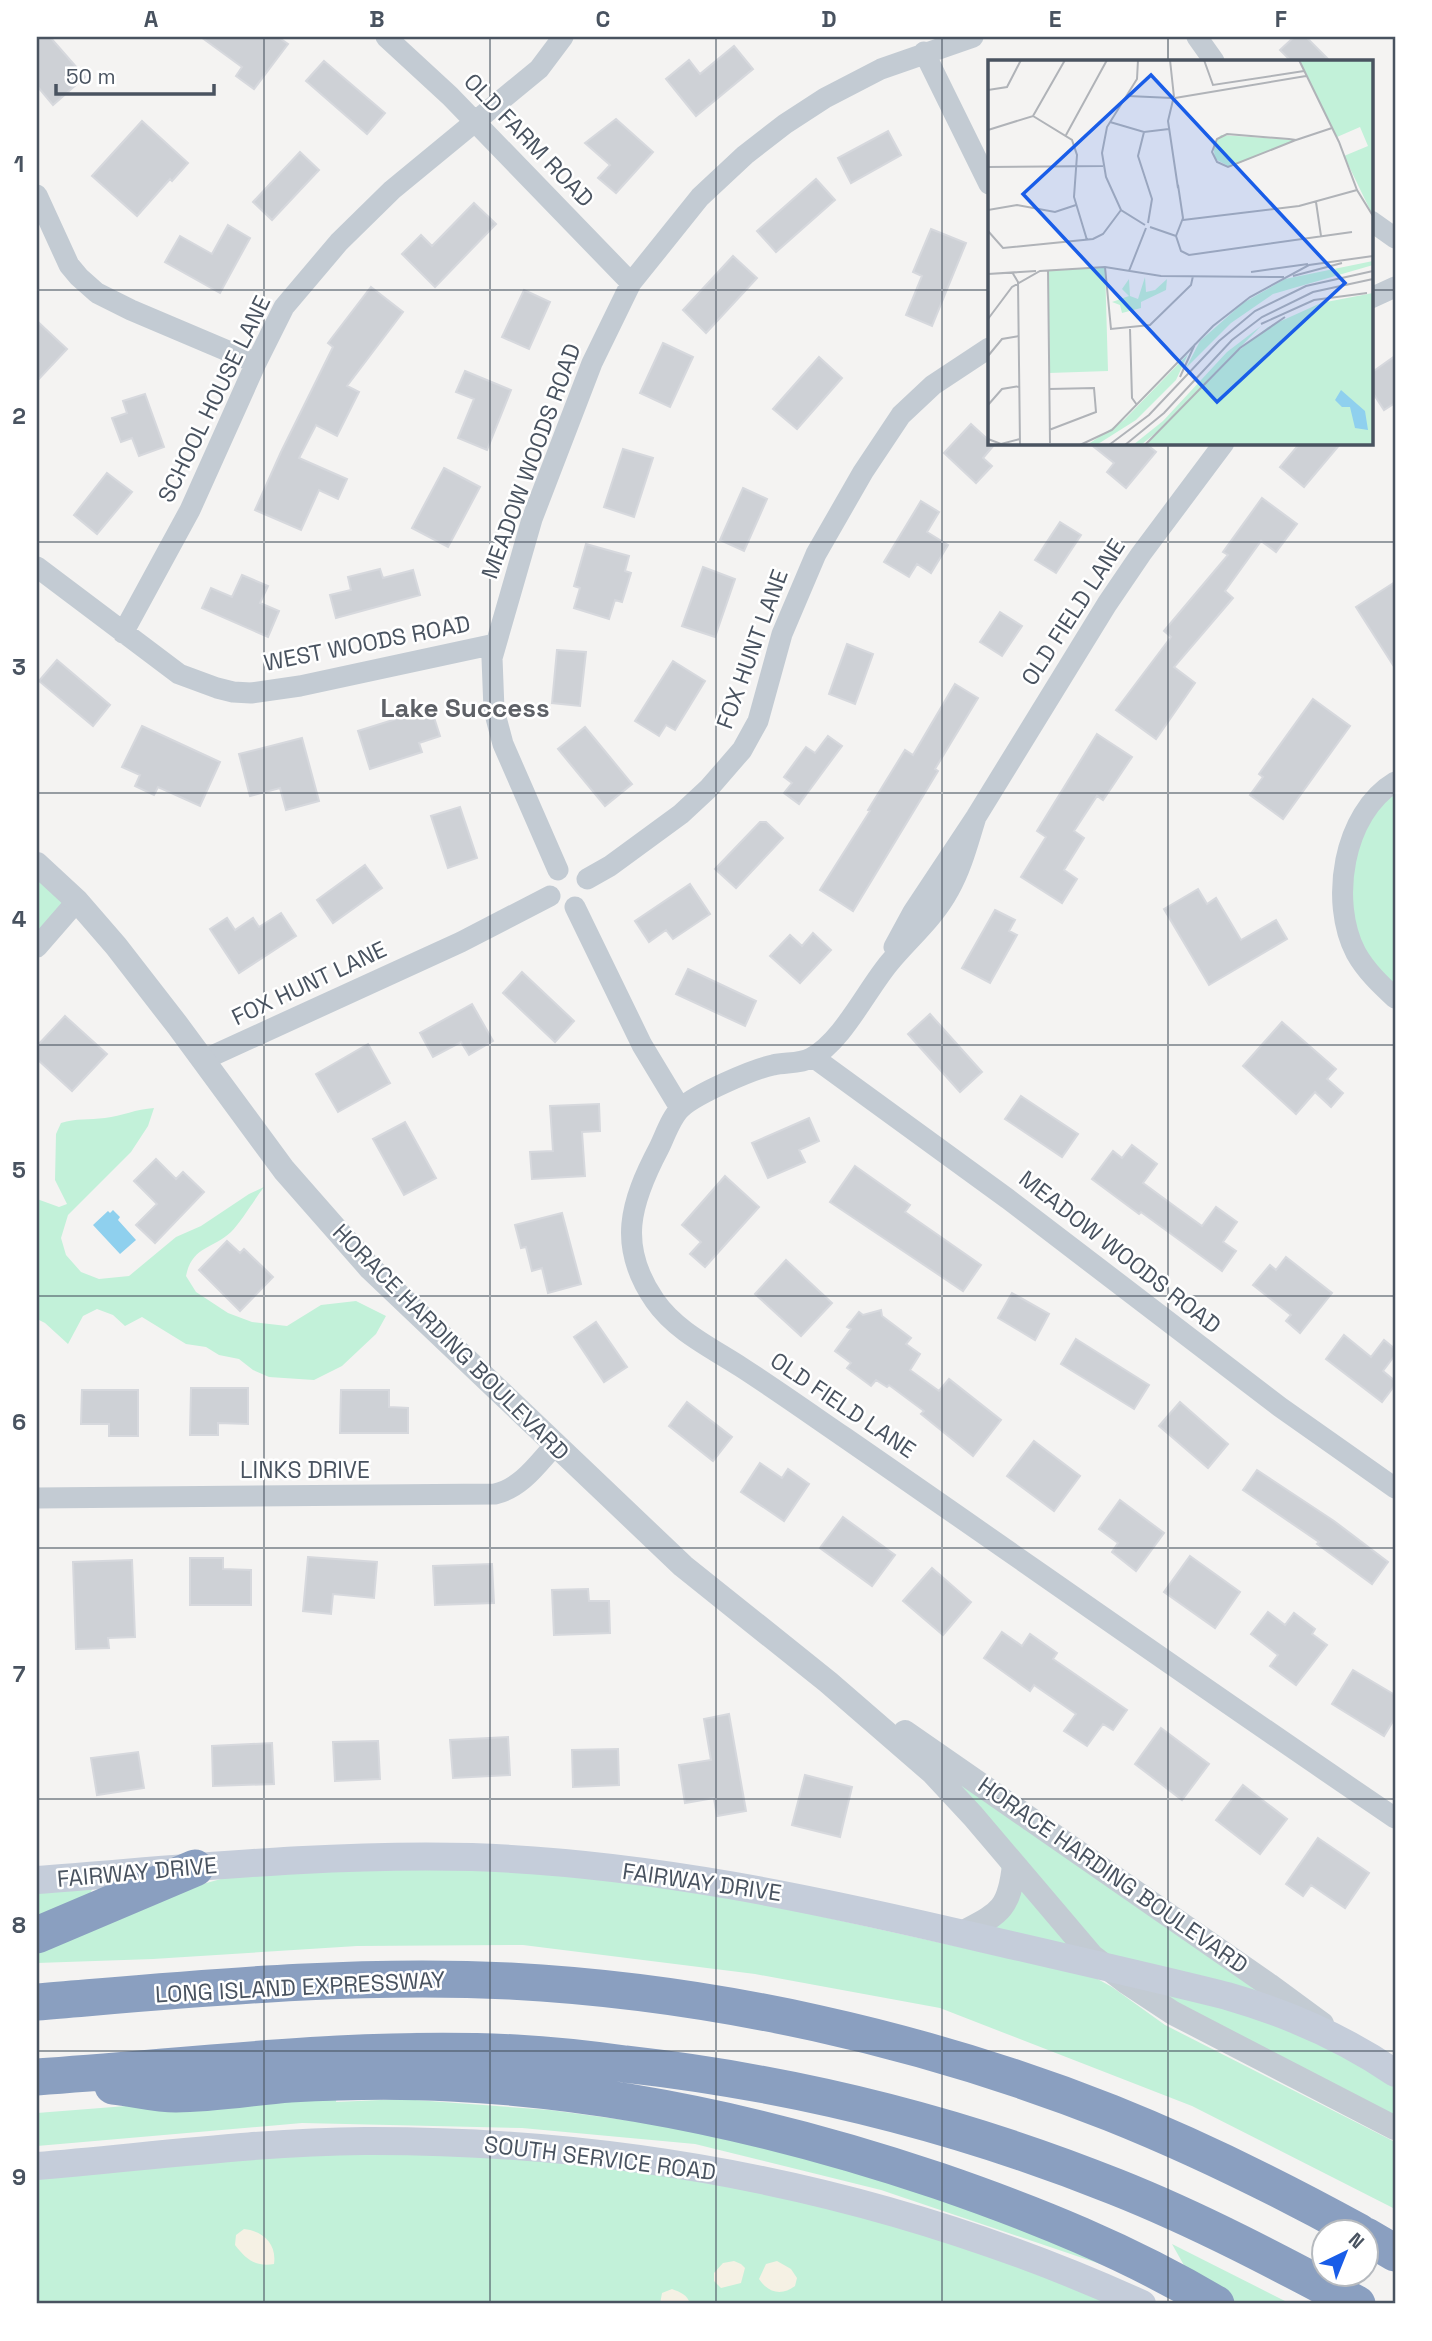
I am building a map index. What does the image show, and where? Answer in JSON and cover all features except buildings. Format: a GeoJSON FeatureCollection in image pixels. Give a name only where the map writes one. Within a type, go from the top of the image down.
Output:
{"type":"FeatureCollection","features":[{"type":"Feature","properties":{"kind":"highway"},"geometry":{"type":"LineString","coordinates":[[37,1935],[195,1868]]}},
{"type":"Feature","properties":{"kind":"highway","name":"LONG ISLAND EXPRESSWAY"},"geometry":{"type":"LineString","coordinates":[[37,2002],[292,1983],[432,1979],[585,1987],[738,2008],[887,2042],[1038,2086],[1182,2143],[1331,2218]]}},
{"type":"Feature","properties":{"kind":"highway"},"geometry":{"type":"LineString","coordinates":[[41,2077],[320,2054],[438,2052],[517,2053],[582,2059],[674,2069],[748,2081],[898,2115],[1046,2161],[1118,2188],[1226,2235],[1357,2304]]}},
{"type":"Feature","properties":{"kind":"highway"},"geometry":{"type":"LineString","coordinates":[[41,2077],[175,2094],[348,2082],[453,2083],[550,2091],[693,2113],[878,2161],[1017,2209],[1107,2246],[1216,2304]]}},
{"type":"Feature","properties":{"kind":"main road","name":"FAIRWAY DRIVE"},"geometry":{"type":"LineString","coordinates":[[37,1880],[241,1863],[384,1857],[472,1857],[552,1862],[704,1880],[857,1908],[1250,2002],[1348,2044]]}},
{"type":"Feature","properties":{"kind":"main road","name":"HORACE HARDING BOULEVARD"},"geometry":{"type":"LineString","coordinates":[[1348,2044],[1395,2073]]}},
{"type":"Feature","properties":{"kind":"main road","name":"SOUTH SERVICE ROAD"},"geometry":{"type":"LineString","coordinates":[[37,2166],[362,2141],[513,2144],[591,2152],[743,2175],[892,2211],[1041,2261],[1142,2304]]}},
{"type":"Feature","properties":{"kind":"street","name":"OLD FARM ROAD"},"geometry":{"type":"LineString","coordinates":[[386,37],[450,96],[631,283]]}},
{"type":"Feature","properties":{"kind":"street","name":"SCHOOL HOUSE LANE"},"geometry":{"type":"LineString","coordinates":[[123,633],[190,510],[284,307],[339,242],[392,190],[538,69],[563,37]]}},
{"type":"Feature","properties":{"kind":"street","name":"MEADOW WOODS ROAD"},"geometry":{"type":"LineString","coordinates":[[558,870],[503,744],[494,710],[491,672],[495,644],[532,519],[592,363],[631,283],[700,197],[745,155],[785,124],[825,98],[869,75],[924,52],[973,37]]}},
{"type":"Feature","properties":{"kind":"street"},"geometry":{"type":"LineString","coordinates":[[1198,37],[1212,60]]}},
{"type":"Feature","properties":{"kind":"street"},"geometry":{"type":"LineString","coordinates":[[924,52],[988,182]]}},
{"type":"Feature","properties":{"kind":"street"},"geometry":{"type":"LineString","coordinates":[[37,195],[69,265],[97,293],[256,363]]}},
{"type":"Feature","properties":{"kind":"street"},"geometry":{"type":"LineString","coordinates":[[1372,221],[1395,238]]}},
{"type":"Feature","properties":{"kind":"street"},"geometry":{"type":"LineString","coordinates":[[1372,298],[1395,287]]}},
{"type":"Feature","properties":{"kind":"street","name":"FOX HUNT LANE"},"geometry":{"type":"LineString","coordinates":[[587,879],[671,823],[709,788],[742,750],[758,721],[782,634],[816,554],[863,472],[901,415],[933,385],[988,349]]}},
{"type":"Feature","properties":{"kind":"street","name":"OLD FIELD LANE"},"geometry":{"type":"LineString","coordinates":[[813,1057],[844,1025],[888,964],[913,912],[976,817],[1107,604],[1223,444]]}},
{"type":"Feature","properties":{"kind":"street","name":"WEST WOODS ROAD"},"geometry":{"type":"LineString","coordinates":[[37,567],[179,674],[217,688],[251,693],[300,686],[495,644]]}},
{"type":"Feature","properties":{"kind":"street"},"geometry":{"type":"LineString","coordinates":[[1395,782],[1371,806],[1353,833],[1343,867],[1343,899],[1349,936],[1357,954],[1379,984],[1395,998]]}},
{"type":"Feature","properties":{"kind":"street","name":"HORACE HARDING BOULEVARD"},"geometry":{"type":"LineString","coordinates":[[37,864],[77,901],[116,946],[285,1170],[370,1268],[554,1446],[704,1584],[828,1682],[933,1773],[1014,1864],[1079,1943],[1106,1967],[1172,2013],[1395,2127]]}},
{"type":"Feature","properties":{"kind":"street"},"geometry":{"type":"LineString","coordinates":[[571,867],[583,873],[587,879],[589,885],[586,899],[575,907],[563,908],[550,896],[550,879],[558,870],[571,867]]}},
{"type":"Feature","properties":{"kind":"street","name":"FOX HUNT LANE"},"geometry":{"type":"LineString","coordinates":[[203,1060],[461,942],[550,896]]}},
{"type":"Feature","properties":{"kind":"street"},"geometry":{"type":"LineString","coordinates":[[37,947],[77,901]]}},
{"type":"Feature","properties":{"kind":"street"},"geometry":{"type":"LineString","coordinates":[[575,907],[642,1045],[680,1108],[717,1087],[761,1068],[813,1057]]}},
{"type":"Feature","properties":{"kind":"street","name":"MEADOW WOODS ROAD"},"geometry":{"type":"LineString","coordinates":[[813,1057],[1008,1199],[1270,1400],[1395,1488]]}},
{"type":"Feature","properties":{"kind":"street","name":"OLD FIELD LANE"},"geometry":{"type":"LineString","coordinates":[[680,1108],[644,1179],[630,1231],[632,1255],[637,1270],[654,1300],[674,1323],[782,1394],[1204,1689],[1395,1818]]}},
{"type":"Feature","properties":{"kind":"street","name":"LINKS DRIVE"},"geometry":{"type":"LineString","coordinates":[[37,1498],[495,1494],[519,1483],[554,1446]]}},
{"type":"Feature","properties":{"kind":"street","name":"HORACE HARDING BOULEVARD"},"geometry":{"type":"LineString","coordinates":[[828,1682],[947,1759],[1269,1984],[1348,2044]]}},
{"type":"Feature","properties":{"kind":"street"},"geometry":{"type":"LineString","coordinates":[[962,1933],[993,1916],[1005,1903],[1014,1864]]}},
{"type":"Feature","properties":{"kind":"green space"},"geometry":{"type":"Polygon","coordinates":[[[1395,782],[1395,998],[1379,984],[1343,899],[1371,806],[1395,782]]]}},
{"type":"Feature","properties":{"kind":"green space"},"geometry":{"type":"Polygon","coordinates":[[[37,864],[77,901],[37,947],[37,864]]]}},
{"type":"Feature","properties":{"kind":"green space"},"geometry":{"type":"Polygon","coordinates":[[[154,1108],[148,1126],[131,1152],[68,1215],[61,1238],[66,1255],[81,1272],[99,1279],[129,1276],[176,1237],[201,1226],[264,1187],[231,1232],[198,1253],[186,1276],[196,1292],[228,1313],[252,1322],[287,1326],[321,1305],[356,1301],[386,1316],[376,1334],[342,1366],[314,1380],[269,1377],[253,1370],[239,1359],[219,1355],[206,1347],[186,1344],[142,1317],[125,1326],[113,1315],[97,1309],[83,1316],[68,1344],[37,1319],[37,1199],[59,1207],[67,1204],[55,1180],[56,1134],[61,1123],[99,1119],[154,1108]]]}},
{"type":"Feature","properties":{"kind":"green space"},"geometry":{"type":"Polygon","coordinates":[[[947,1759],[1395,2073],[1395,2128],[1126,1982],[962,1933],[1011,1886],[973,1816],[947,1759]]]}},
{"type":"Feature","properties":{"kind":"green space"},"geometry":{"type":"Polygon","coordinates":[[[368,1867],[499,1869],[712,1892],[1094,1977],[1165,2025],[1395,2142],[1395,2209],[1192,2106],[940,2008],[755,1974],[523,1945],[357,1946],[153,1959],[37,1963],[37,1949],[145,1900],[239,1874],[368,1867]]]}},
{"type":"Feature","properties":{"kind":"green space"},"geometry":{"type":"Polygon","coordinates":[[[93,1888],[87,1899],[37,1916],[37,1892],[93,1888]]]}},
{"type":"Feature","properties":{"kind":"green space"},"geometry":{"type":"Polygon","coordinates":[[[337,2093],[336,2102],[402,2099],[550,2110],[684,2128],[919,2187],[1118,2270],[881,2190],[695,2144],[522,2128],[302,2123],[37,2146],[37,2113],[241,2097],[337,2093]]]}},
{"type":"Feature","properties":{"kind":"green space"},"geometry":{"type":"Polygon","coordinates":[[[348,2147],[519,2151],[831,2200],[1127,2304],[37,2304],[37,2170],[348,2147]]]}},
{"type":"Feature","properties":{"kind":"green space"},"geometry":{"type":"Polygon","coordinates":[[[1172,2244],[1291,2304],[1237,2304],[1190,2276],[1172,2244]]]}},
{"type":"Feature","properties":{"kind":"sand"},"geometry":{"type":"Polygon","coordinates":[[[244,2229],[257,2232],[267,2240],[273,2250],[274,2264],[256,2263],[239,2250],[235,2245],[236,2235],[244,2229]]]}},
{"type":"Feature","properties":{"kind":"sand"},"geometry":{"type":"Polygon","coordinates":[[[734,2261],[745,2268],[741,2283],[721,2288],[714,2281],[714,2273],[723,2263],[734,2261]]]}},
{"type":"Feature","properties":{"kind":"sand"},"geometry":{"type":"Polygon","coordinates":[[[777,2261],[791,2269],[797,2278],[795,2286],[780,2292],[771,2290],[759,2279],[766,2264],[777,2261]]]}},
{"type":"Feature","properties":{"kind":"sand"},"geometry":{"type":"Polygon","coordinates":[[[672,2289],[686,2296],[690,2304],[660,2304],[662,2293],[672,2289]]]}},
{"type":"Feature","properties":{"kind":"water"},"geometry":{"type":"Polygon","coordinates":[[[113,1210],[120,1217],[118,1220],[136,1240],[120,1254],[93,1225],[108,1211],[110,1213],[113,1210]]]}},
{"type":"Feature","properties":{"kind":"district","name":"Lake Success"},"geometry":{"type":"Point","coordinates":[465,708]}}]}
